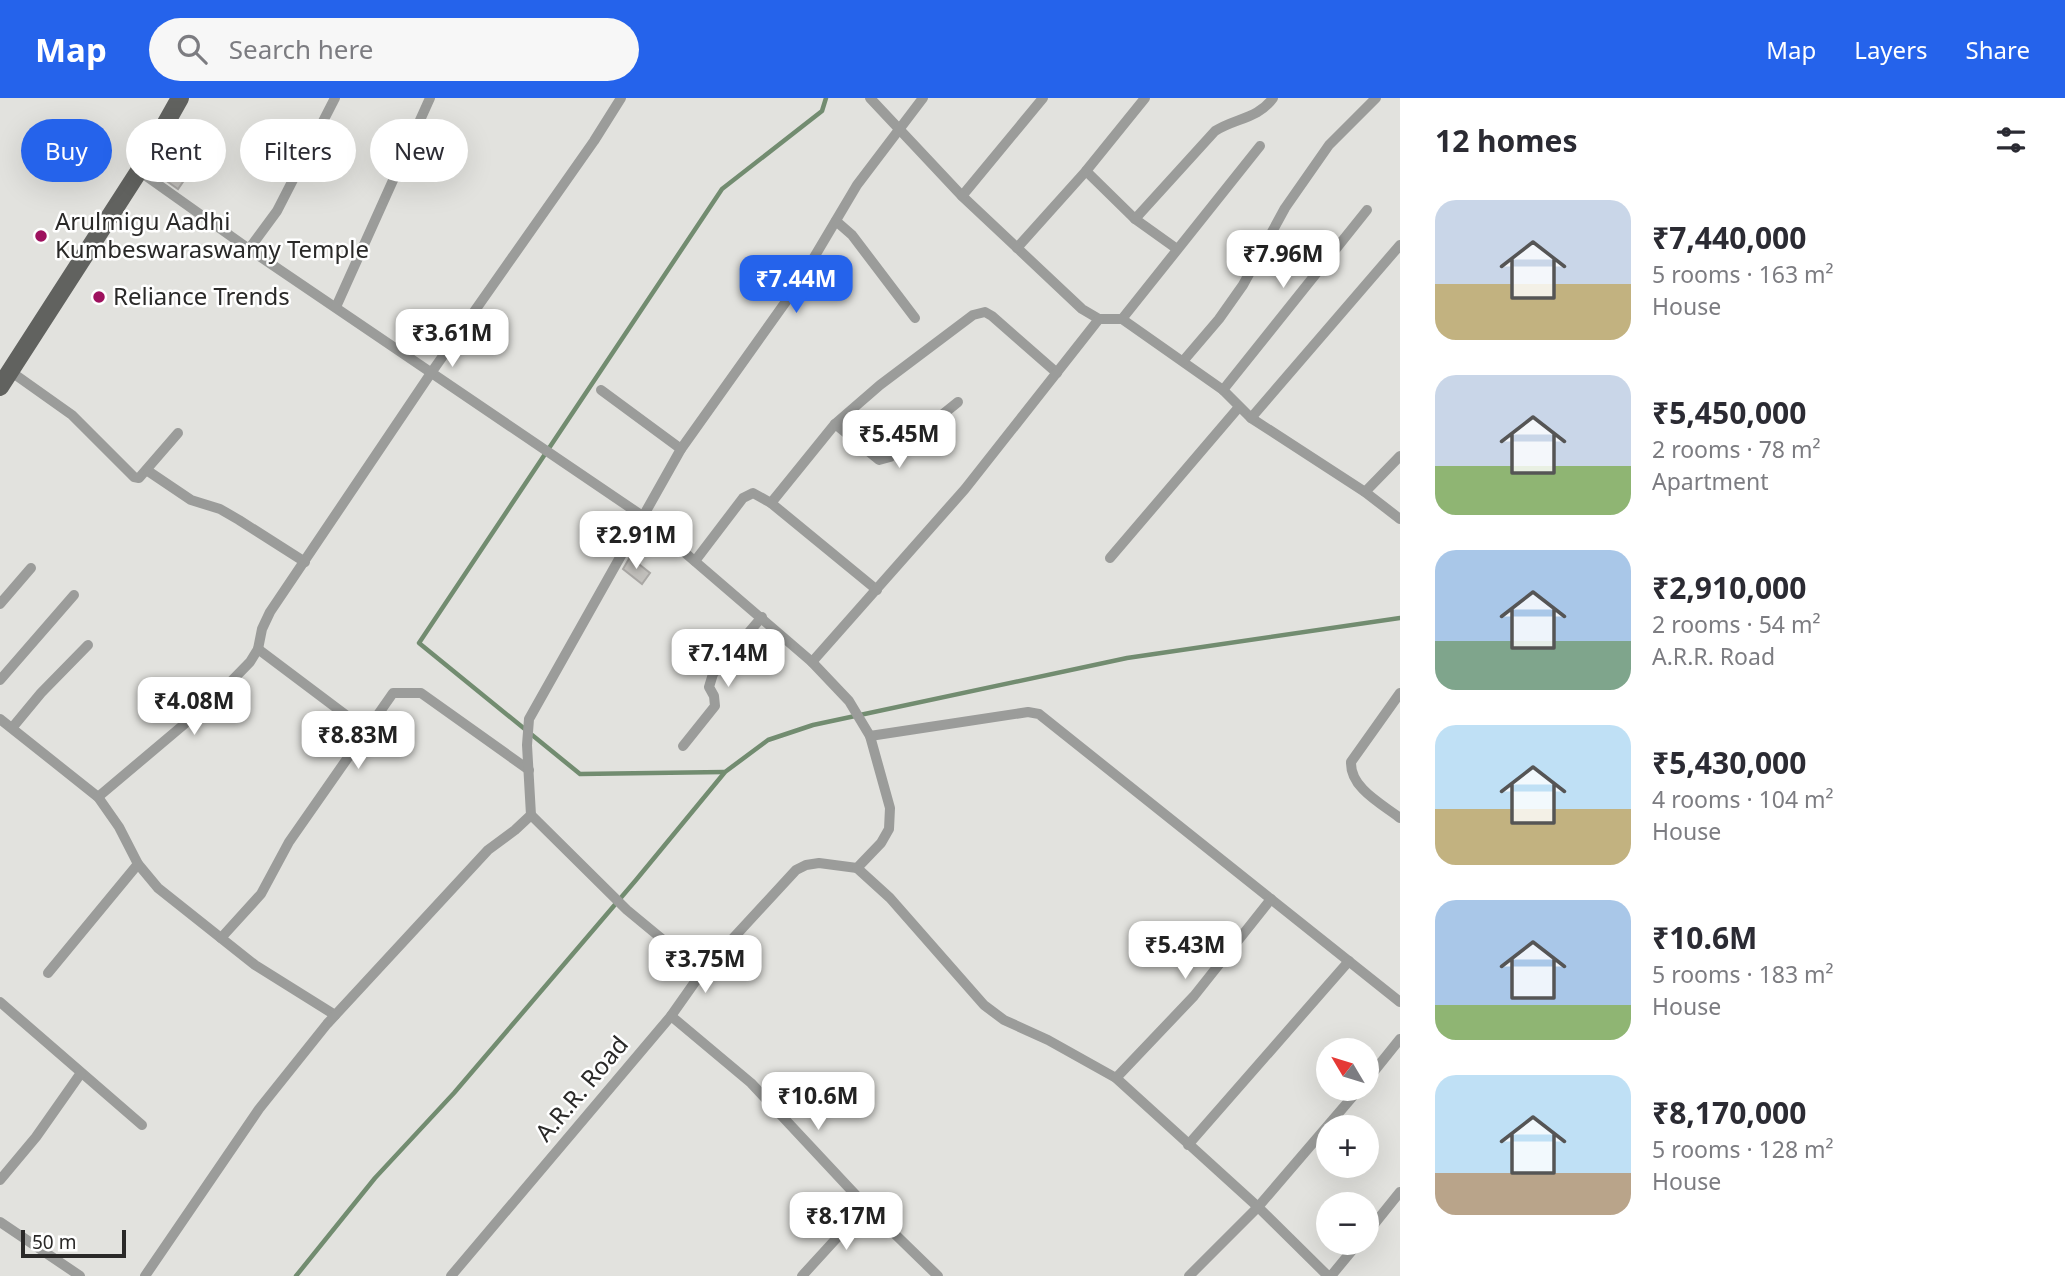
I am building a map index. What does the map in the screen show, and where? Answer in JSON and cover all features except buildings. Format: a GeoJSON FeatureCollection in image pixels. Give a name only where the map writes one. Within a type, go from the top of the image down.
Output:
{"type":"FeatureCollection","features":[{"type":"Feature","properties":{"kind":"main road"},"geometry":{"type":"LineString","coordinates":[[168,119],[180,98]]}},
{"type":"Feature","properties":{"kind":"main road"},"geometry":{"type":"LineString","coordinates":[[0,387],[132,182]]}},
{"type":"Feature","properties":{"kind":"street"},"geometry":{"type":"LineString","coordinates":[[249,249],[277,211],[335,98]]}},
{"type":"Feature","properties":{"kind":"street"},"geometry":{"type":"LineString","coordinates":[[336,307],[430,98]]}},
{"type":"Feature","properties":{"kind":"street"},"geometry":{"type":"LineString","coordinates":[[98,797],[213,700],[250,662],[258,649],[262,629],[270,612],[430,373],[594,141],[621,98]]}},
{"type":"Feature","properties":{"kind":"street"},"geometry":{"type":"LineString","coordinates":[[870,98],[962,196],[1082,309],[1098,319],[1122,319],[1184,360],[1223,390],[1251,418],[1365,492],[1400,519]]}},
{"type":"Feature","properties":{"kind":"street"},"geometry":{"type":"LineString","coordinates":[[702,972],[626,909],[531,815],[527,746],[529,719],[641,515],[681,449],[797,286],[857,185],[923,98]]}},
{"type":"Feature","properties":{"kind":"street"},"geometry":{"type":"LineString","coordinates":[[962,196],[1043,98]]}},
{"type":"Feature","properties":{"kind":"street"},"geometry":{"type":"LineString","coordinates":[[1017,248],[1086,171],[1145,98]]}},
{"type":"Feature","properties":{"kind":"street"},"geometry":{"type":"LineString","coordinates":[[1135,219],[1215,131],[1228,122],[1260,113],[1273,98]]}},
{"type":"Feature","properties":{"kind":"street"},"geometry":{"type":"LineString","coordinates":[[1184,360],[1219,319],[1243,285],[1299,186],[1337,135],[1376,98]]}},
{"type":"Feature","properties":{"kind":"street"},"geometry":{"type":"LineString","coordinates":[[1122,319],[1260,146]]}},
{"type":"Feature","properties":{"kind":"street"},"geometry":{"type":"LineString","coordinates":[[1086,171],[1135,219],[1177,249]]}},
{"type":"Feature","properties":{"kind":"street"},"geometry":{"type":"LineString","coordinates":[[155,182],[641,515],[762,617],[812,662],[849,701],[867,731],[890,808],[889,829],[881,843],[857,868],[890,898],[984,1005],[1004,1020],[1048,1040],[1116,1078],[1330,1276],[1348,1255]]}},
{"type":"Feature","properties":{"kind":"street"},"geometry":{"type":"LineString","coordinates":[[1223,390],[1367,210]]}},
{"type":"Feature","properties":{"kind":"street"},"geometry":{"type":"LineString","coordinates":[[836,221],[852,235],[915,318]]}},
{"type":"Feature","properties":{"kind":"street"},"geometry":{"type":"LineString","coordinates":[[1251,418],[1400,246]]}},
{"type":"Feature","properties":{"kind":"street"},"geometry":{"type":"LineString","coordinates":[[771,503],[835,424],[880,385],[979,312],[992,316],[1057,373]]}},
{"type":"Feature","properties":{"kind":"street"},"geometry":{"type":"LineString","coordinates":[[812,662],[965,489],[1098,319]]}},
{"type":"Feature","properties":{"kind":"street"},"geometry":{"type":"LineString","coordinates":[[10,371],[72,415],[129,474],[139,478],[148,471],[178,433]]}},
{"type":"Feature","properties":{"kind":"street"},"geometry":{"type":"LineString","coordinates":[[601,390],[681,449]]}},
{"type":"Feature","properties":{"kind":"street"},"geometry":{"type":"LineString","coordinates":[[835,424],[879,460],[890,457],[958,402]]}},
{"type":"Feature","properties":{"kind":"street"},"geometry":{"type":"LineString","coordinates":[[1110,558],[1239,407]]}},
{"type":"Feature","properties":{"kind":"street"},"geometry":{"type":"LineString","coordinates":[[1365,492],[1400,456]]}},
{"type":"Feature","properties":{"kind":"street"},"geometry":{"type":"LineString","coordinates":[[148,471],[191,500],[220,509],[305,562]]}},
{"type":"Feature","properties":{"kind":"street"},"geometry":{"type":"LineString","coordinates":[[695,561],[748,495],[757,494],[877,590]]}},
{"type":"Feature","properties":{"kind":"street"},"geometry":{"type":"LineString","coordinates":[[0,604],[31,568]]}},
{"type":"Feature","properties":{"kind":"street"},"geometry":{"type":"LineString","coordinates":[[0,680],[74,595]]}},
{"type":"Feature","properties":{"kind":"street"},"geometry":{"type":"LineString","coordinates":[[682,746],[715,706],[714,695],[709,687],[713,674],[762,617]]}},
{"type":"Feature","properties":{"kind":"street"},"geometry":{"type":"LineString","coordinates":[[12,728],[41,693],[88,645]]}},
{"type":"Feature","properties":{"kind":"street"},"geometry":{"type":"LineString","coordinates":[[258,649],[367,731]]}},
{"type":"Feature","properties":{"kind":"street"},"geometry":{"type":"LineString","coordinates":[[222,939],[261,894],[289,842],[393,693],[421,693],[528,770]]}},
{"type":"Feature","properties":{"kind":"street"},"geometry":{"type":"LineString","coordinates":[[1399,816],[1364,790],[1350,772],[1351,762],[1400,693]]}},
{"type":"Feature","properties":{"kind":"street"},"geometry":{"type":"LineString","coordinates":[[867,731],[1028,712],[1039,714],[1400,1002]]}},
{"type":"Feature","properties":{"kind":"street"},"geometry":{"type":"LineString","coordinates":[[0,719],[98,797],[119,827],[138,864],[158,888],[255,965],[335,1015]]}},
{"type":"Feature","properties":{"kind":"street"},"geometry":{"type":"LineString","coordinates":[[145,1276],[259,1109],[335,1015],[488,850],[531,815]]}},
{"type":"Feature","properties":{"kind":"street","name":"A.R.R. Road"},"geometry":{"type":"LineString","coordinates":[[451,1276],[671,1016],[702,972],[796,870],[819,863],[857,868]]}},
{"type":"Feature","properties":{"kind":"street"},"geometry":{"type":"LineString","coordinates":[[48,973],[138,864]]}},
{"type":"Feature","properties":{"kind":"street"},"geometry":{"type":"LineString","coordinates":[[1116,1078],[1194,996],[1271,899]]}},
{"type":"Feature","properties":{"kind":"street"},"geometry":{"type":"LineString","coordinates":[[1188,1145],[1349,961]]}},
{"type":"Feature","properties":{"kind":"street"},"geometry":{"type":"LineString","coordinates":[[0,1002],[142,1125]]}},
{"type":"Feature","properties":{"kind":"street"},"geometry":{"type":"LineString","coordinates":[[671,1016],[751,1083],[866,1206],[938,1276]]}},
{"type":"Feature","properties":{"kind":"street"},"geometry":{"type":"LineString","coordinates":[[1379,1065],[1400,1039]]}},
{"type":"Feature","properties":{"kind":"street"},"geometry":{"type":"LineString","coordinates":[[0,1180],[36,1137],[81,1073]]}},
{"type":"Feature","properties":{"kind":"street"},"geometry":{"type":"LineString","coordinates":[[1189,1276],[1258,1207],[1349,1101]]}},
{"type":"Feature","properties":{"kind":"street"},"geometry":{"type":"LineString","coordinates":[[1379,1218],[1400,1192]]}},
{"type":"Feature","properties":{"kind":"street"},"geometry":{"type":"LineString","coordinates":[[802,1276],[866,1206]]}},
{"type":"Feature","properties":{"kind":"street"},"geometry":{"type":"LineString","coordinates":[[0,1222],[80,1276]]}},
{"type":"Feature","properties":{"kind":"waterway"},"geometry":{"type":"LineString","coordinates":[[724,772],[580,774],[419,643],[722,189],[822,111],[826,98]]}},
{"type":"Feature","properties":{"kind":"waterway"},"geometry":{"type":"LineString","coordinates":[[296,1276],[375,1178],[454,1093],[725,772],[768,740],[813,725],[1127,658],[1400,618]]}},
{"type":"Feature","properties":{"kind":"place","name":"Arulmigu Aadhi Kumbeswaraswamy Temple"},"geometry":{"type":"Point","coordinates":[41,236]}},
{"type":"Feature","properties":{"kind":"place","name":"Reliance Trends"},"geometry":{"type":"Point","coordinates":[99,297]}}]}
